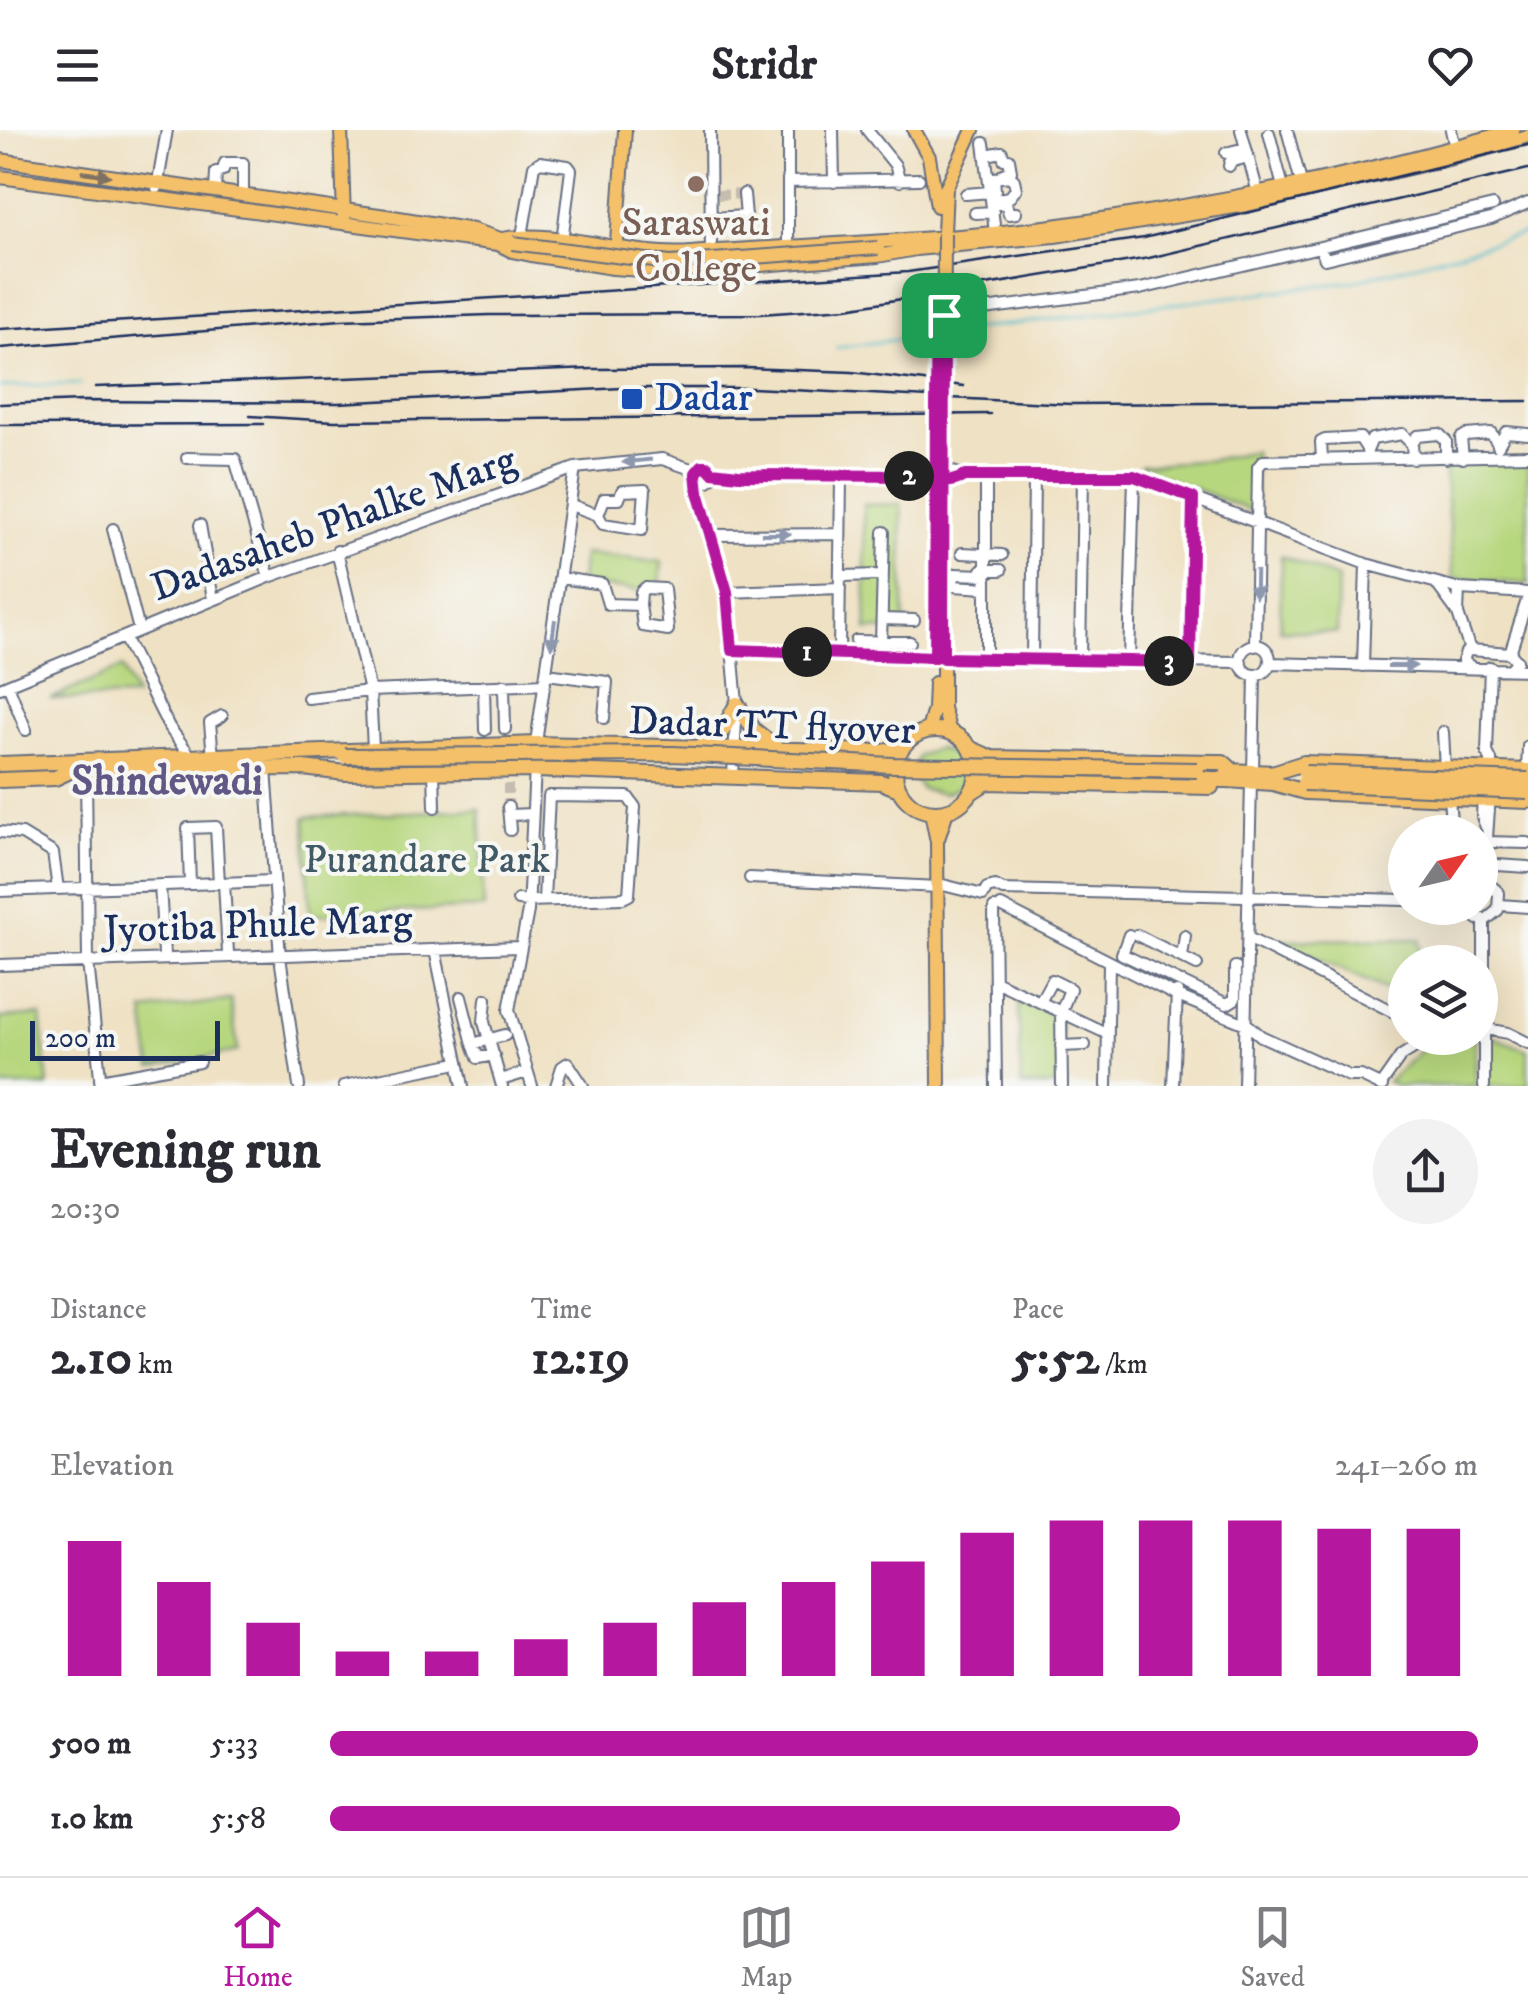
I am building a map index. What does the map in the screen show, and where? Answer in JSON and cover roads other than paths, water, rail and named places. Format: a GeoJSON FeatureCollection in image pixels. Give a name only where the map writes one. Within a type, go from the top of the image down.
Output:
{"type":"FeatureCollection","features":[{"type":"Feature","properties":{"kind":"highway"},"geometry":{"type":"LineString","coordinates":[[700,748],[723,730],[737,704],[754,730],[779,749]]}},
{"type":"Feature","properties":{"kind":"highway"},"geometry":{"type":"LineString","coordinates":[[898,789],[894,767],[902,746],[928,730],[950,732],[969,748],[992,758],[1223,762],[1230,776]]}},
{"type":"Feature","properties":{"kind":"highway"},"geometry":{"type":"LineString","coordinates":[[0,764],[266,769],[373,748],[534,744],[883,752],[902,746]]}},
{"type":"Feature","properties":{"kind":"highway"},"geometry":{"type":"LineString","coordinates":[[652,746],[653,772]]}},
{"type":"Feature","properties":{"kind":"highway"},"geometry":{"type":"LineString","coordinates":[[969,748],[977,770],[970,793]]}},
{"type":"Feature","properties":{"kind":"highway"},"geometry":{"type":"LineString","coordinates":[[824,750],[826,781]]}},
{"type":"Feature","properties":{"kind":"highway"},"geometry":{"type":"LineString","coordinates":[[0,756],[68,754],[70,767]]}},
{"type":"Feature","properties":{"kind":"highway","name":"Dadar TT flyover"},"geometry":{"type":"LineString","coordinates":[[303,761],[673,754],[1230,776]]}},
{"type":"Feature","properties":{"kind":"highway"},"geometry":{"type":"LineString","coordinates":[[0,776],[55,778],[70,767],[213,757],[303,761],[346,772],[434,771],[508,777],[535,770],[733,774],[881,782],[898,789],[918,808],[931,812],[947,811],[988,782],[1209,788],[1230,776],[1528,780]]}},
{"type":"Feature","properties":{"kind":"highway"},"geometry":{"type":"LineString","coordinates":[[1272,778],[1304,763],[1528,770]]}},
{"type":"Feature","properties":{"kind":"highway"},"geometry":{"type":"LineString","coordinates":[[1272,778],[1305,792],[1528,801]]}},
{"type":"Feature","properties":{"kind":"highway"},"geometry":{"type":"LineString","coordinates":[[1305,778],[1528,792]]}},
{"type":"Feature","properties":{"kind":"main road"},"geometry":{"type":"LineString","coordinates":[[341,130],[344,218]]}},
{"type":"Feature","properties":{"kind":"main road"},"geometry":{"type":"LineString","coordinates":[[613,268],[618,250],[625,130]]}},
{"type":"Feature","properties":{"kind":"main road"},"geometry":{"type":"LineString","coordinates":[[914,130],[929,156],[941,233]]}},
{"type":"Feature","properties":{"kind":"main road"},"geometry":{"type":"LineString","coordinates":[[950,732],[943,708],[939,658],[941,233],[946,188],[973,130]]}},
{"type":"Feature","properties":{"kind":"main road"},"geometry":{"type":"LineString","coordinates":[[507,239],[563,238],[618,250],[671,255],[788,246],[1054,236],[1247,205],[1456,152],[1513,130]]}},
{"type":"Feature","properties":{"kind":"main road"},"geometry":{"type":"LineString","coordinates":[[0,160],[248,196],[272,208],[670,264],[878,248],[1052,226],[1258,192],[1528,136]]}},
{"type":"Feature","properties":{"kind":"main road"},"geometry":{"type":"LineString","coordinates":[[929,156],[940,164],[958,156]]}},
{"type":"Feature","properties":{"kind":"main road"},"geometry":{"type":"LineString","coordinates":[[0,176],[252,212],[272,208]]}},
{"type":"Feature","properties":{"kind":"main road"},"geometry":{"type":"LineString","coordinates":[[248,196],[252,212]]}},
{"type":"Feature","properties":{"kind":"main road"},"geometry":{"type":"LineString","coordinates":[[507,239],[512,251],[613,268],[669,272],[878,256],[916,244]]}},
{"type":"Feature","properties":{"kind":"main road"},"geometry":{"type":"LineString","coordinates":[[928,730],[939,658]]}},
{"type":"Feature","properties":{"kind":"main road"},"geometry":{"type":"LineString","coordinates":[[938,842],[947,811]]}},
{"type":"Feature","properties":{"kind":"main road"},"geometry":{"type":"LineString","coordinates":[[931,812],[938,842],[939,1086]]}},
{"type":"Feature","properties":{"kind":"street"},"geometry":{"type":"LineString","coordinates":[[156,198],[167,130]]}},
{"type":"Feature","properties":{"kind":"street"},"geometry":{"type":"LineString","coordinates":[[710,130],[714,195],[711,269]]}},
{"type":"Feature","properties":{"kind":"street"},"geometry":{"type":"LineString","coordinates":[[788,130],[788,246]]}},
{"type":"Feature","properties":{"kind":"street"},"geometry":{"type":"LineString","coordinates":[[833,130],[834,182]]}},
{"type":"Feature","properties":{"kind":"street"},"geometry":{"type":"LineString","coordinates":[[867,130],[895,165],[900,181]]}},
{"type":"Feature","properties":{"kind":"street"},"geometry":{"type":"LineString","coordinates":[[1240,130],[1258,192]]}},
{"type":"Feature","properties":{"kind":"street"},"geometry":{"type":"LineString","coordinates":[[1287,130],[1301,182]]}},
{"type":"Feature","properties":{"kind":"street"},"geometry":{"type":"LineString","coordinates":[[1452,130],[1456,152]]}},
{"type":"Feature","properties":{"kind":"street"},"geometry":{"type":"LineString","coordinates":[[1269,133],[1270,152],[1283,187]]}},
{"type":"Feature","properties":{"kind":"street"},"geometry":{"type":"LineString","coordinates":[[984,143],[995,232]]}},
{"type":"Feature","properties":{"kind":"street"},"geometry":{"type":"LineString","coordinates":[[1226,153],[1292,149]]}},
{"type":"Feature","properties":{"kind":"street"},"geometry":{"type":"LineString","coordinates":[[986,156],[1002,152],[1009,159],[1010,172],[993,175]]}},
{"type":"Feature","properties":{"kind":"street"},"geometry":{"type":"LineString","coordinates":[[1229,166],[1247,154]]}},
{"type":"Feature","properties":{"kind":"street"},"geometry":{"type":"LineString","coordinates":[[215,192],[216,172],[223,170],[224,162],[243,164],[248,196]]}},
{"type":"Feature","properties":{"kind":"street"},"geometry":{"type":"LineString","coordinates":[[507,239],[534,164],[540,162],[568,166],[571,172],[563,238]]}},
{"type":"Feature","properties":{"kind":"street"},"geometry":{"type":"LineString","coordinates":[[788,182],[920,179]]}},
{"type":"Feature","properties":{"kind":"street"},"geometry":{"type":"LineString","coordinates":[[711,218],[745,216],[744,194]]}},
{"type":"Feature","properties":{"kind":"street"},"geometry":{"type":"LineString","coordinates":[[966,194],[1006,203],[1009,214],[1016,213]]}},
{"type":"Feature","properties":{"kind":"street"},"geometry":{"type":"LineString","coordinates":[[975,213],[993,201]]}},
{"type":"Feature","properties":{"kind":"street"},"geometry":{"type":"LineString","coordinates":[[1320,246],[1325,258],[1491,219],[1528,203]]}},
{"type":"Feature","properties":{"kind":"street"},"geometry":{"type":"LineString","coordinates":[[940,315],[1140,289],[1493,206]]}},
{"type":"Feature","properties":{"kind":"street"},"geometry":{"type":"LineString","coordinates":[[1498,444],[1506,432],[1528,434]]}},
{"type":"Feature","properties":{"kind":"street"},"geometry":{"type":"LineString","coordinates":[[1462,458],[1462,438],[1491,433],[1498,444],[1498,457]]}},
{"type":"Feature","properties":{"kind":"street"},"geometry":{"type":"LineString","coordinates":[[1367,454],[1372,439],[1402,434],[1412,444],[1413,459]]}},
{"type":"Feature","properties":{"kind":"street"},"geometry":{"type":"LineString","coordinates":[[1412,444],[1419,435],[1441,435],[1446,440],[1446,458]]}},
{"type":"Feature","properties":{"kind":"street"},"geometry":{"type":"LineString","coordinates":[[1322,459],[1321,442],[1326,440],[1360,438],[1367,454]]}},
{"type":"Feature","properties":{"kind":"street"},"geometry":{"type":"LineString","coordinates":[[1255,646],[1261,462],[1367,454],[1413,459],[1528,455]]}},
{"type":"Feature","properties":{"kind":"street"},"geometry":{"type":"LineString","coordinates":[[187,458],[235,459],[269,577]]}},
{"type":"Feature","properties":{"kind":"street","name":"Dadasaheb Phalke Marg"},"geometry":{"type":"LineString","coordinates":[[4,686],[269,577],[576,468],[662,459],[697,474]]}},
{"type":"Feature","properties":{"kind":"street"},"geometry":{"type":"LineString","coordinates":[[532,1086],[510,1010],[531,827],[534,744],[576,468]]}},
{"type":"Feature","properties":{"kind":"street"},"geometry":{"type":"LineString","coordinates":[[697,474],[707,481],[712,472],[916,476],[925,471],[964,476],[1134,476],[1366,564],[1458,588],[1528,595],[1510,653]]}},
{"type":"Feature","properties":{"kind":"street"},"geometry":{"type":"LineString","coordinates":[[697,474],[698,492],[727,592],[737,704],[733,774]]}},
{"type":"Feature","properties":{"kind":"street"},"geometry":{"type":"LineString","coordinates":[[839,653],[841,476]]}},
{"type":"Feature","properties":{"kind":"street"},"geometry":{"type":"LineString","coordinates":[[986,476],[993,554],[986,588],[986,659]]}},
{"type":"Feature","properties":{"kind":"street"},"geometry":{"type":"LineString","coordinates":[[1032,660],[1034,476]]}},
{"type":"Feature","properties":{"kind":"street"},"geometry":{"type":"LineString","coordinates":[[1080,660],[1082,476]]}},
{"type":"Feature","properties":{"kind":"street"},"geometry":{"type":"LineString","coordinates":[[1129,661],[1134,476]]}},
{"type":"Feature","properties":{"kind":"street"},"geometry":{"type":"LineString","coordinates":[[571,505],[598,515],[603,524],[642,530],[645,490],[622,491],[618,500],[606,498],[598,515]]}},
{"type":"Feature","properties":{"kind":"street"},"geometry":{"type":"LineString","coordinates":[[1190,662],[1193,498]]}},
{"type":"Feature","properties":{"kind":"street"},"geometry":{"type":"LineString","coordinates":[[200,526],[213,599]]}},
{"type":"Feature","properties":{"kind":"street"},"geometry":{"type":"LineString","coordinates":[[113,529],[139,630]]}},
{"type":"Feature","properties":{"kind":"street"},"geometry":{"type":"LineString","coordinates":[[870,654],[882,619],[884,532]]}},
{"type":"Feature","properties":{"kind":"street"},"geometry":{"type":"LineString","coordinates":[[713,535],[840,534]]}},
{"type":"Feature","properties":{"kind":"street"},"geometry":{"type":"LineString","coordinates":[[337,552],[370,691],[373,748]]}},
{"type":"Feature","properties":{"kind":"street"},"geometry":{"type":"LineString","coordinates":[[962,553],[993,554]]}},
{"type":"Feature","properties":{"kind":"street"},"geometry":{"type":"LineString","coordinates":[[1363,666],[1366,564]]}},
{"type":"Feature","properties":{"kind":"street"},"geometry":{"type":"LineString","coordinates":[[961,570],[991,571]]}},
{"type":"Feature","properties":{"kind":"street"},"geometry":{"type":"LineString","coordinates":[[986,588],[953,586],[955,574],[991,571]]}},
{"type":"Feature","properties":{"kind":"street"},"geometry":{"type":"LineString","coordinates":[[727,592],[883,575]]}},
{"type":"Feature","properties":{"kind":"street"},"geometry":{"type":"LineString","coordinates":[[560,578],[602,584],[608,604],[640,605]]}},
{"type":"Feature","properties":{"kind":"street"},"geometry":{"type":"LineString","coordinates":[[1436,583],[1458,614],[1470,650]]}},
{"type":"Feature","properties":{"kind":"street"},"geometry":{"type":"LineString","coordinates":[[645,588],[664,589],[668,630],[643,626],[640,605],[645,588]]}},
{"type":"Feature","properties":{"kind":"street"},"geometry":{"type":"LineString","coordinates":[[1458,588],[1458,614]]}},
{"type":"Feature","properties":{"kind":"street"},"geometry":{"type":"LineString","coordinates":[[1512,592],[1520,619]]}},
{"type":"Feature","properties":{"kind":"street"},"geometry":{"type":"LineString","coordinates":[[882,619],[914,620]]}},
{"type":"Feature","properties":{"kind":"street"},"geometry":{"type":"LineString","coordinates":[[124,637],[168,727],[192,758]]}},
{"type":"Feature","properties":{"kind":"street"},"geometry":{"type":"LineString","coordinates":[[856,641],[910,642]]}},
{"type":"Feature","properties":{"kind":"street"},"geometry":{"type":"LineString","coordinates":[[1255,646],[1268,653],[1270,664],[1266,671],[1254,676],[1240,662],[1243,652],[1255,646]]}},
{"type":"Feature","properties":{"kind":"street"},"geometry":{"type":"LineString","coordinates":[[732,650],[939,658],[1240,662]]}},
{"type":"Feature","properties":{"kind":"street"},"geometry":{"type":"LineString","coordinates":[[1471,666],[1463,656],[1470,650],[1510,653],[1517,662],[1512,668]]}},
{"type":"Feature","properties":{"kind":"street"},"geometry":{"type":"LineString","coordinates":[[1270,664],[1528,670]]}},
{"type":"Feature","properties":{"kind":"street"},"geometry":{"type":"LineString","coordinates":[[1489,815],[1486,800],[1490,668]]}},
{"type":"Feature","properties":{"kind":"street"},"geometry":{"type":"LineString","coordinates":[[1198,965],[1133,935],[1122,952],[1230,1004],[1235,999],[1248,938],[1254,676]]}},
{"type":"Feature","properties":{"kind":"street"},"geometry":{"type":"LineString","coordinates":[[308,698],[546,679],[607,682],[604,718]]}},
{"type":"Feature","properties":{"kind":"street"},"geometry":{"type":"LineString","coordinates":[[504,685],[505,730]]}},
{"type":"Feature","properties":{"kind":"street"},"geometry":{"type":"LineString","coordinates":[[4,686],[26,730]]}},
{"type":"Feature","properties":{"kind":"street"},"geometry":{"type":"LineString","coordinates":[[484,686],[485,730]]}},
{"type":"Feature","properties":{"kind":"street"},"geometry":{"type":"LineString","coordinates":[[213,757],[210,722],[222,716]]}},
{"type":"Feature","properties":{"kind":"street"},"geometry":{"type":"LineString","coordinates":[[1443,732],[1445,769]]}},
{"type":"Feature","properties":{"kind":"street"},"geometry":{"type":"LineString","coordinates":[[1528,746],[1528,770]]}},
{"type":"Feature","properties":{"kind":"street"},"geometry":{"type":"LineString","coordinates":[[70,767],[88,888],[88,962],[100,1083],[198,1062]]}},
{"type":"Feature","properties":{"kind":"street"},"geometry":{"type":"LineString","coordinates":[[266,769],[280,957],[298,1086]]}},
{"type":"Feature","properties":{"kind":"street"},"geometry":{"type":"LineString","coordinates":[[434,771],[435,807]]}},
{"type":"Feature","properties":{"kind":"street"},"geometry":{"type":"LineString","coordinates":[[523,901],[623,898],[629,895],[634,805],[624,795],[551,794],[547,799],[544,900]]}},
{"type":"Feature","properties":{"kind":"street"},"geometry":{"type":"LineString","coordinates":[[1450,799],[1451,815]]}},
{"type":"Feature","properties":{"kind":"street"},"geometry":{"type":"LineString","coordinates":[[510,830],[508,811],[532,814]]}},
{"type":"Feature","properties":{"kind":"street"},"geometry":{"type":"LineString","coordinates":[[531,827],[546,826]]}},
{"type":"Feature","properties":{"kind":"street"},"geometry":{"type":"LineString","coordinates":[[190,884],[188,828],[216,827],[228,953]]}},
{"type":"Feature","properties":{"kind":"street"},"geometry":{"type":"LineString","coordinates":[[0,832],[22,834],[53,853],[58,889]]}},
{"type":"Feature","properties":{"kind":"street"},"geometry":{"type":"LineString","coordinates":[[1498,839],[1525,839]]}},
{"type":"Feature","properties":{"kind":"street"},"geometry":{"type":"LineString","coordinates":[[1498,865],[1528,867]]}},
{"type":"Feature","properties":{"kind":"street"},"geometry":{"type":"LineString","coordinates":[[750,878],[939,887],[983,896],[1164,990],[1349,1076],[1358,1086]]}},
{"type":"Feature","properties":{"kind":"street"},"geometry":{"type":"LineString","coordinates":[[0,891],[273,881]]}},
{"type":"Feature","properties":{"kind":"street"},"geometry":{"type":"LineString","coordinates":[[160,886],[164,954]]}},
{"type":"Feature","properties":{"kind":"street"},"geometry":{"type":"LineString","coordinates":[[983,896],[991,887],[1388,900]]}},
{"type":"Feature","properties":{"kind":"street"},"geometry":{"type":"LineString","coordinates":[[996,1086],[995,981],[998,907],[1006,898],[1003,890]]}},
{"type":"Feature","properties":{"kind":"street"},"geometry":{"type":"LineString","coordinates":[[1498,896],[1498,908]]}},
{"type":"Feature","properties":{"kind":"street"},"geometry":{"type":"LineString","coordinates":[[1500,905],[1528,908]]}},
{"type":"Feature","properties":{"kind":"street"},"geometry":{"type":"LineString","coordinates":[[1182,958],[1185,936]]}},
{"type":"Feature","properties":{"kind":"street"},"geometry":{"type":"LineString","coordinates":[[1248,938],[1388,1009]]}},
{"type":"Feature","properties":{"kind":"street","name":"Jyotiba Phule Marg"},"geometry":{"type":"LineString","coordinates":[[0,965],[518,947]]}},
{"type":"Feature","properties":{"kind":"street"},"geometry":{"type":"LineString","coordinates":[[435,950],[450,1026],[468,1061]]}},
{"type":"Feature","properties":{"kind":"street"},"geometry":{"type":"LineString","coordinates":[[1168,950],[1184,982],[1207,1010]]}},
{"type":"Feature","properties":{"kind":"street"},"geometry":{"type":"LineString","coordinates":[[1127,971],[1132,958]]}},
{"type":"Feature","properties":{"kind":"street"},"geometry":{"type":"LineString","coordinates":[[1106,1086],[1110,962]]}},
{"type":"Feature","properties":{"kind":"street"},"geometry":{"type":"LineString","coordinates":[[1040,1002],[1054,980],[1070,989],[1060,1012],[1062,1086]]}},
{"type":"Feature","properties":{"kind":"street"},"geometry":{"type":"LineString","coordinates":[[1240,980],[1246,1006],[1244,1086]]}},
{"type":"Feature","properties":{"kind":"street"},"geometry":{"type":"LineString","coordinates":[[995,981],[1108,1034]]}},
{"type":"Feature","properties":{"kind":"street"},"geometry":{"type":"LineString","coordinates":[[1164,990],[1184,982]]}},
{"type":"Feature","properties":{"kind":"street"},"geometry":{"type":"LineString","coordinates":[[1164,990],[1184,982]]}},
{"type":"Feature","properties":{"kind":"street"},"geometry":{"type":"LineString","coordinates":[[1164,990],[1173,1086]]}},
{"type":"Feature","properties":{"kind":"street"},"geometry":{"type":"LineString","coordinates":[[461,997],[473,1044],[463,1086]]}},
{"type":"Feature","properties":{"kind":"street"},"geometry":{"type":"LineString","coordinates":[[486,999],[484,1019],[502,1083],[527,1072]]}},
{"type":"Feature","properties":{"kind":"street"},"geometry":{"type":"LineString","coordinates":[[450,1026],[484,1019]]}},
{"type":"Feature","properties":{"kind":"street"},"geometry":{"type":"LineString","coordinates":[[1498,1033],[1525,1037]]}},
{"type":"Feature","properties":{"kind":"street"},"geometry":{"type":"LineString","coordinates":[[473,1044],[506,1034]]}},
{"type":"Feature","properties":{"kind":"street"},"geometry":{"type":"LineString","coordinates":[[1061,1046],[1085,1045]]}},
{"type":"Feature","properties":{"kind":"street"},"geometry":{"type":"LineString","coordinates":[[344,1086],[392,1081],[412,1072],[494,1054]]}},
{"type":"Feature","properties":{"kind":"street"},"geometry":{"type":"LineString","coordinates":[[1349,1076],[1360,1076],[1381,1086],[1403,1055]]}},
{"type":"Feature","properties":{"kind":"street"},"geometry":{"type":"LineString","coordinates":[[1480,1055],[1481,1086]]}},
{"type":"Feature","properties":{"kind":"street"},"geometry":{"type":"LineString","coordinates":[[556,1086],[562,1067],[568,1063],[583,1086]]}},
{"type":"Feature","properties":{"kind":"street"},"geometry":{"type":"LineString","coordinates":[[412,1072],[414,1086]]}},
{"type":"Feature","properties":{"kind":"waterway"},"geometry":{"type":"LineString","coordinates":[[951,332],[1355,281],[1528,233]]}},
{"type":"Feature","properties":{"kind":"waterway"},"geometry":{"type":"LineString","coordinates":[[836,348],[938,334]]}},
{"type":"Feature","properties":{"kind":"waterway"},"geometry":{"type":"LineString","coordinates":[[0,387],[81,384]]}},
{"type":"Feature","properties":{"kind":"tunnel"},"geometry":{"type":"LineString","coordinates":[[718,195],[744,194]]}},
{"type":"Feature","properties":{"kind":"tunnel"},"geometry":{"type":"LineString","coordinates":[[508,784],[508,807]]}},
{"type":"Feature","properties":{"kind":"railway"},"geometry":{"type":"LineString","coordinates":[[0,329],[908,272],[1144,238],[1528,145]]}},
{"type":"Feature","properties":{"kind":"railway"},"geometry":{"type":"LineString","coordinates":[[0,348],[341,320],[760,314],[847,308],[1149,258],[1528,169]]}},
{"type":"Feature","properties":{"kind":"railway"},"geometry":{"type":"LineString","coordinates":[[95,387],[592,369],[747,368],[852,372],[964,386]]}},
{"type":"Feature","properties":{"kind":"railway"},"geometry":{"type":"LineString","coordinates":[[0,404],[338,403],[622,388],[752,388],[1071,404],[1528,401]]}},
{"type":"Feature","properties":{"kind":"railway"},"geometry":{"type":"LineString","coordinates":[[250,416],[334,421],[990,414]]}},
{"type":"Feature","properties":{"kind":"railway"},"geometry":{"type":"LineString","coordinates":[[0,425],[263,424]]}},
{"type":"Feature","properties":{"kind":"place","name":"Saraswati College"},"geometry":{"type":"Point","coordinates":[696,184]}},
{"type":"Feature","properties":{"kind":"place","name":"Dadar"},"geometry":{"type":"Point","coordinates":[632,399]}},
{"type":"Feature","properties":{"kind":"district","name":"Shindewadi"},"geometry":{"type":"Point","coordinates":[167,782]}},
{"type":"Feature","properties":{"kind":"park label","name":"Purandare Park"},"geometry":{"type":"Point","coordinates":[427,861]}}]}
